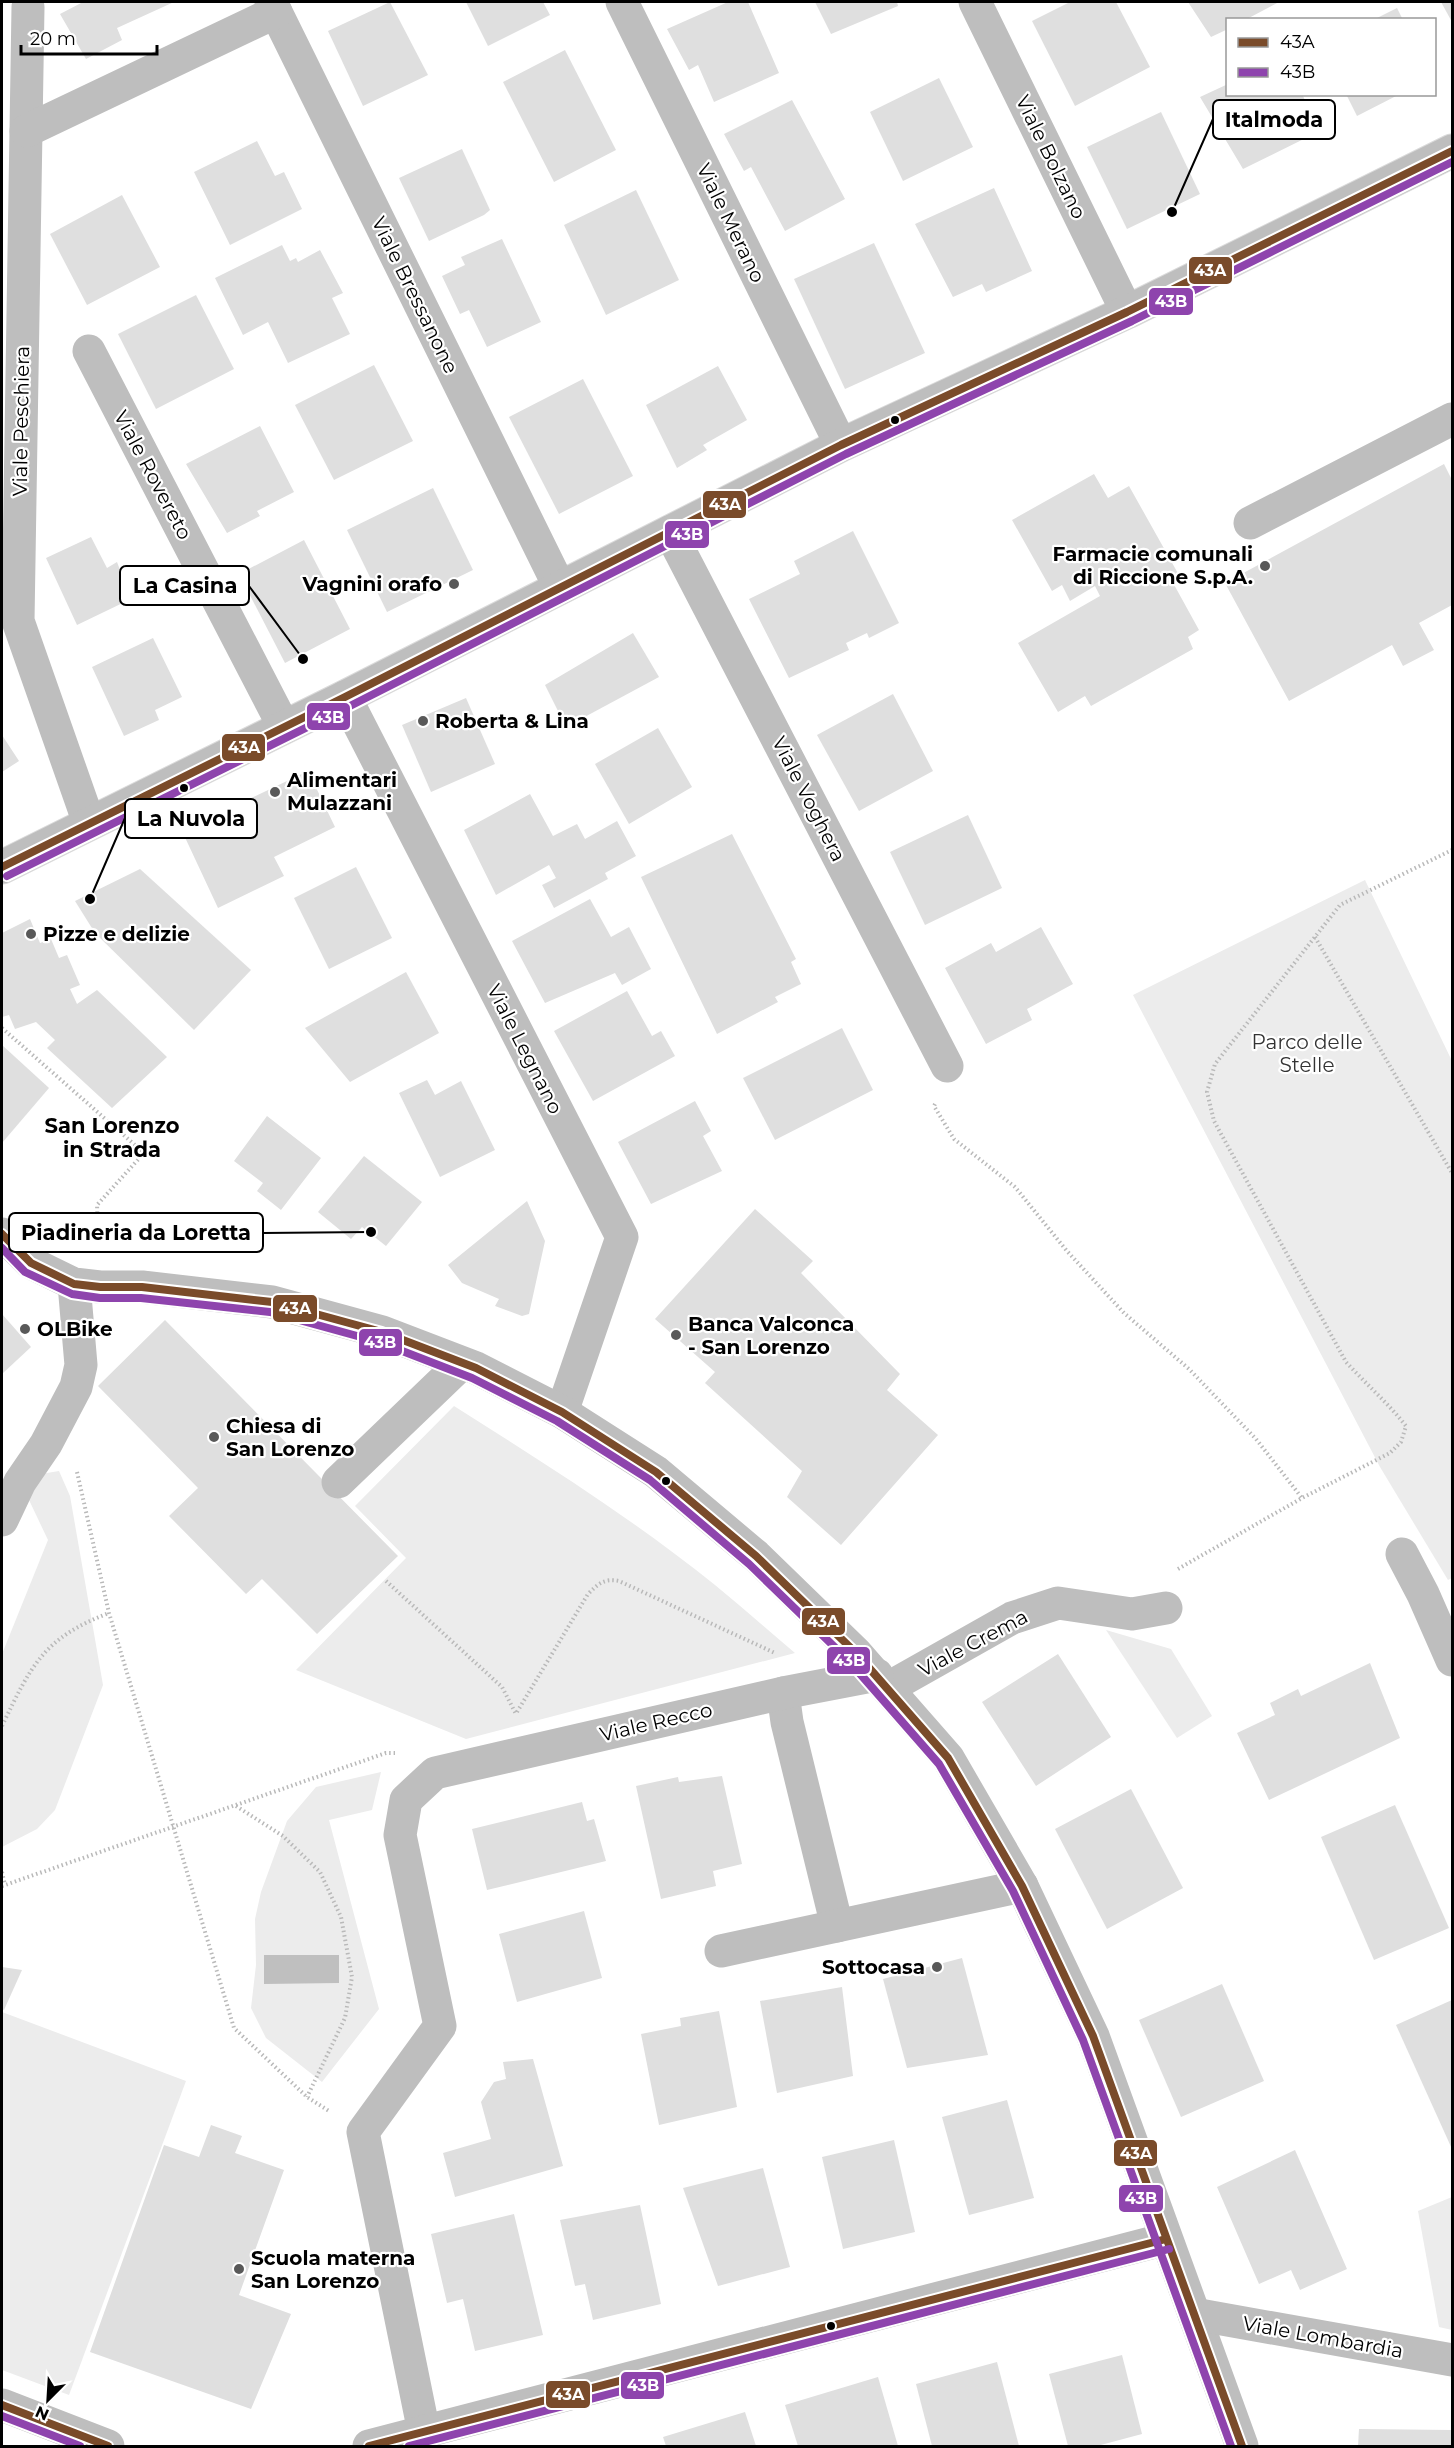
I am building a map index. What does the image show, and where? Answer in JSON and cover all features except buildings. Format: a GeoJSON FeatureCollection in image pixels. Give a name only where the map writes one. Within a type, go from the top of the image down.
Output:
{"type":"FeatureCollection","features":[{"type":"Feature","properties":{"kind":"street","name":"Viale Merano"},"geometry":{"type":"LineString","coordinates":[[622,2],[841,445]]}},
{"type":"Feature","properties":{"kind":"street","name":"Viale Bolzano"},"geometry":{"type":"LineString","coordinates":[[975,2],[1126,312]]}},
{"type":"Feature","properties":{"kind":"street","name":"Viale Peschiera"},"geometry":{"type":"LineString","coordinates":[[28,7],[26,130],[11,473],[18,621],[89,822]]}},
{"type":"Feature","properties":{"kind":"street"},"geometry":{"type":"LineString","coordinates":[[26,130],[274,7]]}},
{"type":"Feature","properties":{"kind":"street","name":"Viale Bressanone"},"geometry":{"type":"LineString","coordinates":[[274,7],[560,588]]}},
{"type":"Feature","properties":{"kind":"street"},"geometry":{"type":"LineString","coordinates":[[2,867],[345,697],[841,445],[1126,312],[1452,151]]}},
{"type":"Feature","properties":{"kind":"street","name":"Viale Rovereto"},"geometry":{"type":"LineString","coordinates":[[88,351],[284,727]]}},
{"type":"Feature","properties":{"kind":"street"},"geometry":{"type":"LineString","coordinates":[[1250,523],[1452,419]]}},
{"type":"Feature","properties":{"kind":"street","name":"Viale Voghera"},"geometry":{"type":"LineString","coordinates":[[670,532],[947,1066]]}},
{"type":"Feature","properties":{"kind":"street","name":"Viale Legnano"},"geometry":{"type":"LineString","coordinates":[[345,697],[622,1238],[562,1412]]}},
{"type":"Feature","properties":{"kind":"street"},"geometry":{"type":"LineString","coordinates":[[2,1234],[31,1263],[87,1286],[142,1287],[272,1302],[382,1332],[476,1368],[562,1412],[656,1472],[756,1556],[883,1681],[948,1758],[1022,1886],[1093,2036],[1242,2446]]}},
{"type":"Feature","properties":{"kind":"street"},"geometry":{"type":"LineString","coordinates":[[2,1521],[20,1482],[46,1444],[76,1387],[81,1365],[87,1286]]}},
{"type":"Feature","properties":{"kind":"street"},"geometry":{"type":"LineString","coordinates":[[338,1482],[461,1364]]}},
{"type":"Feature","properties":{"kind":"street"},"geometry":{"type":"LineString","coordinates":[[1402,1554],[1423,1594],[1452,1660]]}},
{"type":"Feature","properties":{"kind":"street","name":"Viale Crema"},"geometry":{"type":"LineString","coordinates":[[883,1681],[1012,1618],[1058,1604],[1132,1614],[1166,1608]]}},
{"type":"Feature","properties":{"kind":"street","name":"Viale Recco"},"geometry":{"type":"LineString","coordinates":[[424,2432],[363,2132],[441,2026],[400,1835],[406,1800],[435,1773],[783,1693],[883,1681]]}},
{"type":"Feature","properties":{"kind":"street"},"geometry":{"type":"LineString","coordinates":[[783,1693],[787,1722],[837,1926]]}},
{"type":"Feature","properties":{"kind":"street"},"geometry":{"type":"LineString","coordinates":[[721,1951],[1022,1886]]}},
{"type":"Feature","properties":{"kind":"street"},"geometry":{"type":"LineString","coordinates":[[369,2446],[1166,2239]]}},
{"type":"Feature","properties":{"kind":"street","name":"Viale Lombardia"},"geometry":{"type":"LineString","coordinates":[[1194,2314],[1452,2360]]}},
{"type":"Feature","properties":{"kind":"street"},"geometry":{"type":"LineString","coordinates":[[2,2405],[108,2446]]}},
{"type":"Feature","properties":{"kind":"path"},"geometry":{"type":"LineString","coordinates":[[1168,1574],[1302,1498],[1390,1453],[1401,1442],[1406,1426],[1391,1407],[1374,1393],[1346,1362],[1214,1121],[1207,1092],[1215,1064],[1340,905],[1452,850]]}},
{"type":"Feature","properties":{"kind":"path"},"geometry":{"type":"LineString","coordinates":[[1315,937],[1452,1173]]}},
{"type":"Feature","properties":{"kind":"path"},"geometry":{"type":"LineString","coordinates":[[2,1028],[144,1153],[96,1205],[87,1286]]}},
{"type":"Feature","properties":{"kind":"path"},"geometry":{"type":"LineString","coordinates":[[947,1066],[934,1106],[954,1138],[1015,1187],[1067,1251],[1124,1313],[1189,1369],[1256,1439],[1302,1498]]}},
{"type":"Feature","properties":{"kind":"path"},"geometry":{"type":"LineString","coordinates":[[46,1444],[73,1453],[109,1613],[234,2028],[307,2097],[345,2018],[352,1977],[341,1917],[320,1872],[283,1836],[235,1805]]}},
{"type":"Feature","properties":{"kind":"path"},"geometry":{"type":"LineString","coordinates":[[516,1713],[588,1594],[597,1584],[607,1579],[619,1581],[777,1655]]}},
{"type":"Feature","properties":{"kind":"path"},"geometry":{"type":"LineString","coordinates":[[386,1581],[502,1687],[516,1713],[516,1721]]}},
{"type":"Feature","properties":{"kind":"path"},"geometry":{"type":"LineString","coordinates":[[2,1726],[30,1670],[53,1642],[109,1613]]}},
{"type":"Feature","properties":{"kind":"path"},"geometry":{"type":"LineString","coordinates":[[2,1872],[3,1886],[386,1753]]}},
{"type":"Feature","properties":{"kind":"green space","name":"Parco delle Stelle"},"geometry":{"type":"Polygon","coordinates":[[[1365,880],[1452,1061],[1452,1578],[1448,1580],[1380,1467],[1133,995],[1365,880]]]}},
{"type":"Feature","properties":{"kind":"green space"},"geometry":{"type":"Polygon","coordinates":[[[454,1406],[554,1470],[652,1537],[715,1585],[795,1653],[466,1739],[296,1670],[406,1558],[355,1506],[454,1406]]]}},
{"type":"Feature","properties":{"kind":"green space"},"geometry":{"type":"Polygon","coordinates":[[[59,1471],[70,1496],[103,1685],[55,1810],[37,1829],[2,1847],[2,1654],[48,1540],[29,1500],[41,1474],[59,1471]]]}},
{"type":"Feature","properties":{"kind":"green space"},"geometry":{"type":"Polygon","coordinates":[[[1106,1630],[1171,1649],[1212,1716],[1177,1738],[1106,1630]]]}},
{"type":"Feature","properties":{"kind":"green space"},"geometry":{"type":"Polygon","coordinates":[[[381,1772],[372,1810],[329,1820],[379,2009],[322,2082],[266,2038],[251,2008],[256,1965],[255,1919],[261,1892],[287,1821],[316,1787],[381,1772]]]}},
{"type":"Feature","properties":{"kind":"green space"},"geometry":{"type":"Polygon","coordinates":[[[2,2012],[186,2081],[69,2395],[2,2370],[2,2012]]]}},
{"type":"Feature","properties":{"kind":"green space"},"geometry":{"type":"Polygon","coordinates":[[[1452,2197],[1452,2330],[1439,2327],[1418,2211],[1452,2197]]]}},
{"type":"Feature","properties":{"kind":"shaded area"},"geometry":{"type":"Polygon","coordinates":[[[264,1955],[339,1955],[339,1983],[264,1984],[264,1955]]]}},
{"type":"Feature","properties":{"kind":"transit line","name":"43A"},"geometry":{"type":"LineString","coordinates":[[2,867],[345,697],[841,445],[1127,312],[1452,151]]}},
{"type":"Feature","properties":{"kind":"transit line","name":"43B"},"geometry":{"type":"LineString","coordinates":[[7,876],[350,706],[846,454],[1132,321],[1452,162]]}},
{"type":"Feature","properties":{"kind":"transit line","name":"43A"},"geometry":{"type":"LineString","coordinates":[[2,1234],[31,1263],[74,1284],[100,1287],[142,1287],[272,1302],[382,1332],[476,1368],[562,1412],[656,1472],[756,1556],[856,1653],[948,1758],[1022,1886],[1093,2036],[1242,2446]]}},
{"type":"Feature","properties":{"kind":"transit line","name":"43B"},"geometry":{"type":"LineString","coordinates":[[2,1248],[25,1272],[72,1294],[100,1298],[141,1298],[270,1312],[379,1342],[472,1378],[557,1421],[650,1480],[749,1564],[848,1660],[939,1764],[1013,1891],[1083,2040],[1231,2446]]}},
{"type":"Feature","properties":{"kind":"transit line","name":"43A"},"geometry":{"type":"LineString","coordinates":[[369,2446],[1166,2239]]}},
{"type":"Feature","properties":{"kind":"transit line","name":"43B"},"geometry":{"type":"LineString","coordinates":[[409,2446],[1169,2249]]}},
{"type":"Feature","properties":{"kind":"transit line","name":"43A"},"geometry":{"type":"LineString","coordinates":[[2,2405],[108,2446]]}},
{"type":"Feature","properties":{"kind":"transit line","name":"43B"},"geometry":{"type":"LineString","coordinates":[[2,2416],[80,2446]]}},
{"type":"Feature","properties":{"kind":"place","name":"Italmoda"},"geometry":{"type":"Point","coordinates":[1172,212]}},
{"type":"Feature","properties":{"kind":"place","name":"Farmacie comunali di Riccione S.p.A."},"geometry":{"type":"Point","coordinates":[1265,566]}},
{"type":"Feature","properties":{"kind":"place","name":"Vagnini orafo"},"geometry":{"type":"Point","coordinates":[454,584]}},
{"type":"Feature","properties":{"kind":"place","name":"La Casina"},"geometry":{"type":"Point","coordinates":[303,659]}},
{"type":"Feature","properties":{"kind":"place","name":"Roberta & Lina"},"geometry":{"type":"Point","coordinates":[423,721]}},
{"type":"Feature","properties":{"kind":"place","name":"Alimentari Mulazzani"},"geometry":{"type":"Point","coordinates":[275,792]}},
{"type":"Feature","properties":{"kind":"place","name":"La Nuvola"},"geometry":{"type":"Point","coordinates":[90,899]}},
{"type":"Feature","properties":{"kind":"place","name":"Pizze e delizie"},"geometry":{"type":"Point","coordinates":[31,934]}},
{"type":"Feature","properties":{"kind":"place","name":"Piadineria da Loretta"},"geometry":{"type":"Point","coordinates":[371,1232]}},
{"type":"Feature","properties":{"kind":"place","name":"OLBike"},"geometry":{"type":"Point","coordinates":[25,1329]}},
{"type":"Feature","properties":{"kind":"place","name":"Banca Valconca - San Lorenzo"},"geometry":{"type":"Point","coordinates":[676,1335]}},
{"type":"Feature","properties":{"kind":"place","name":"Chiesa di San Lorenzo"},"geometry":{"type":"Point","coordinates":[214,1437]}},
{"type":"Feature","properties":{"kind":"place","name":"Sottocasa"},"geometry":{"type":"Point","coordinates":[937,1967]}},
{"type":"Feature","properties":{"kind":"place","name":"Scuola materna San Lorenzo"},"geometry":{"type":"Point","coordinates":[239,2269]}},
{"type":"Feature","properties":{"kind":"district","name":"San Lorenzo in Strada"},"geometry":{"type":"Point","coordinates":[112,1138]}}]}
